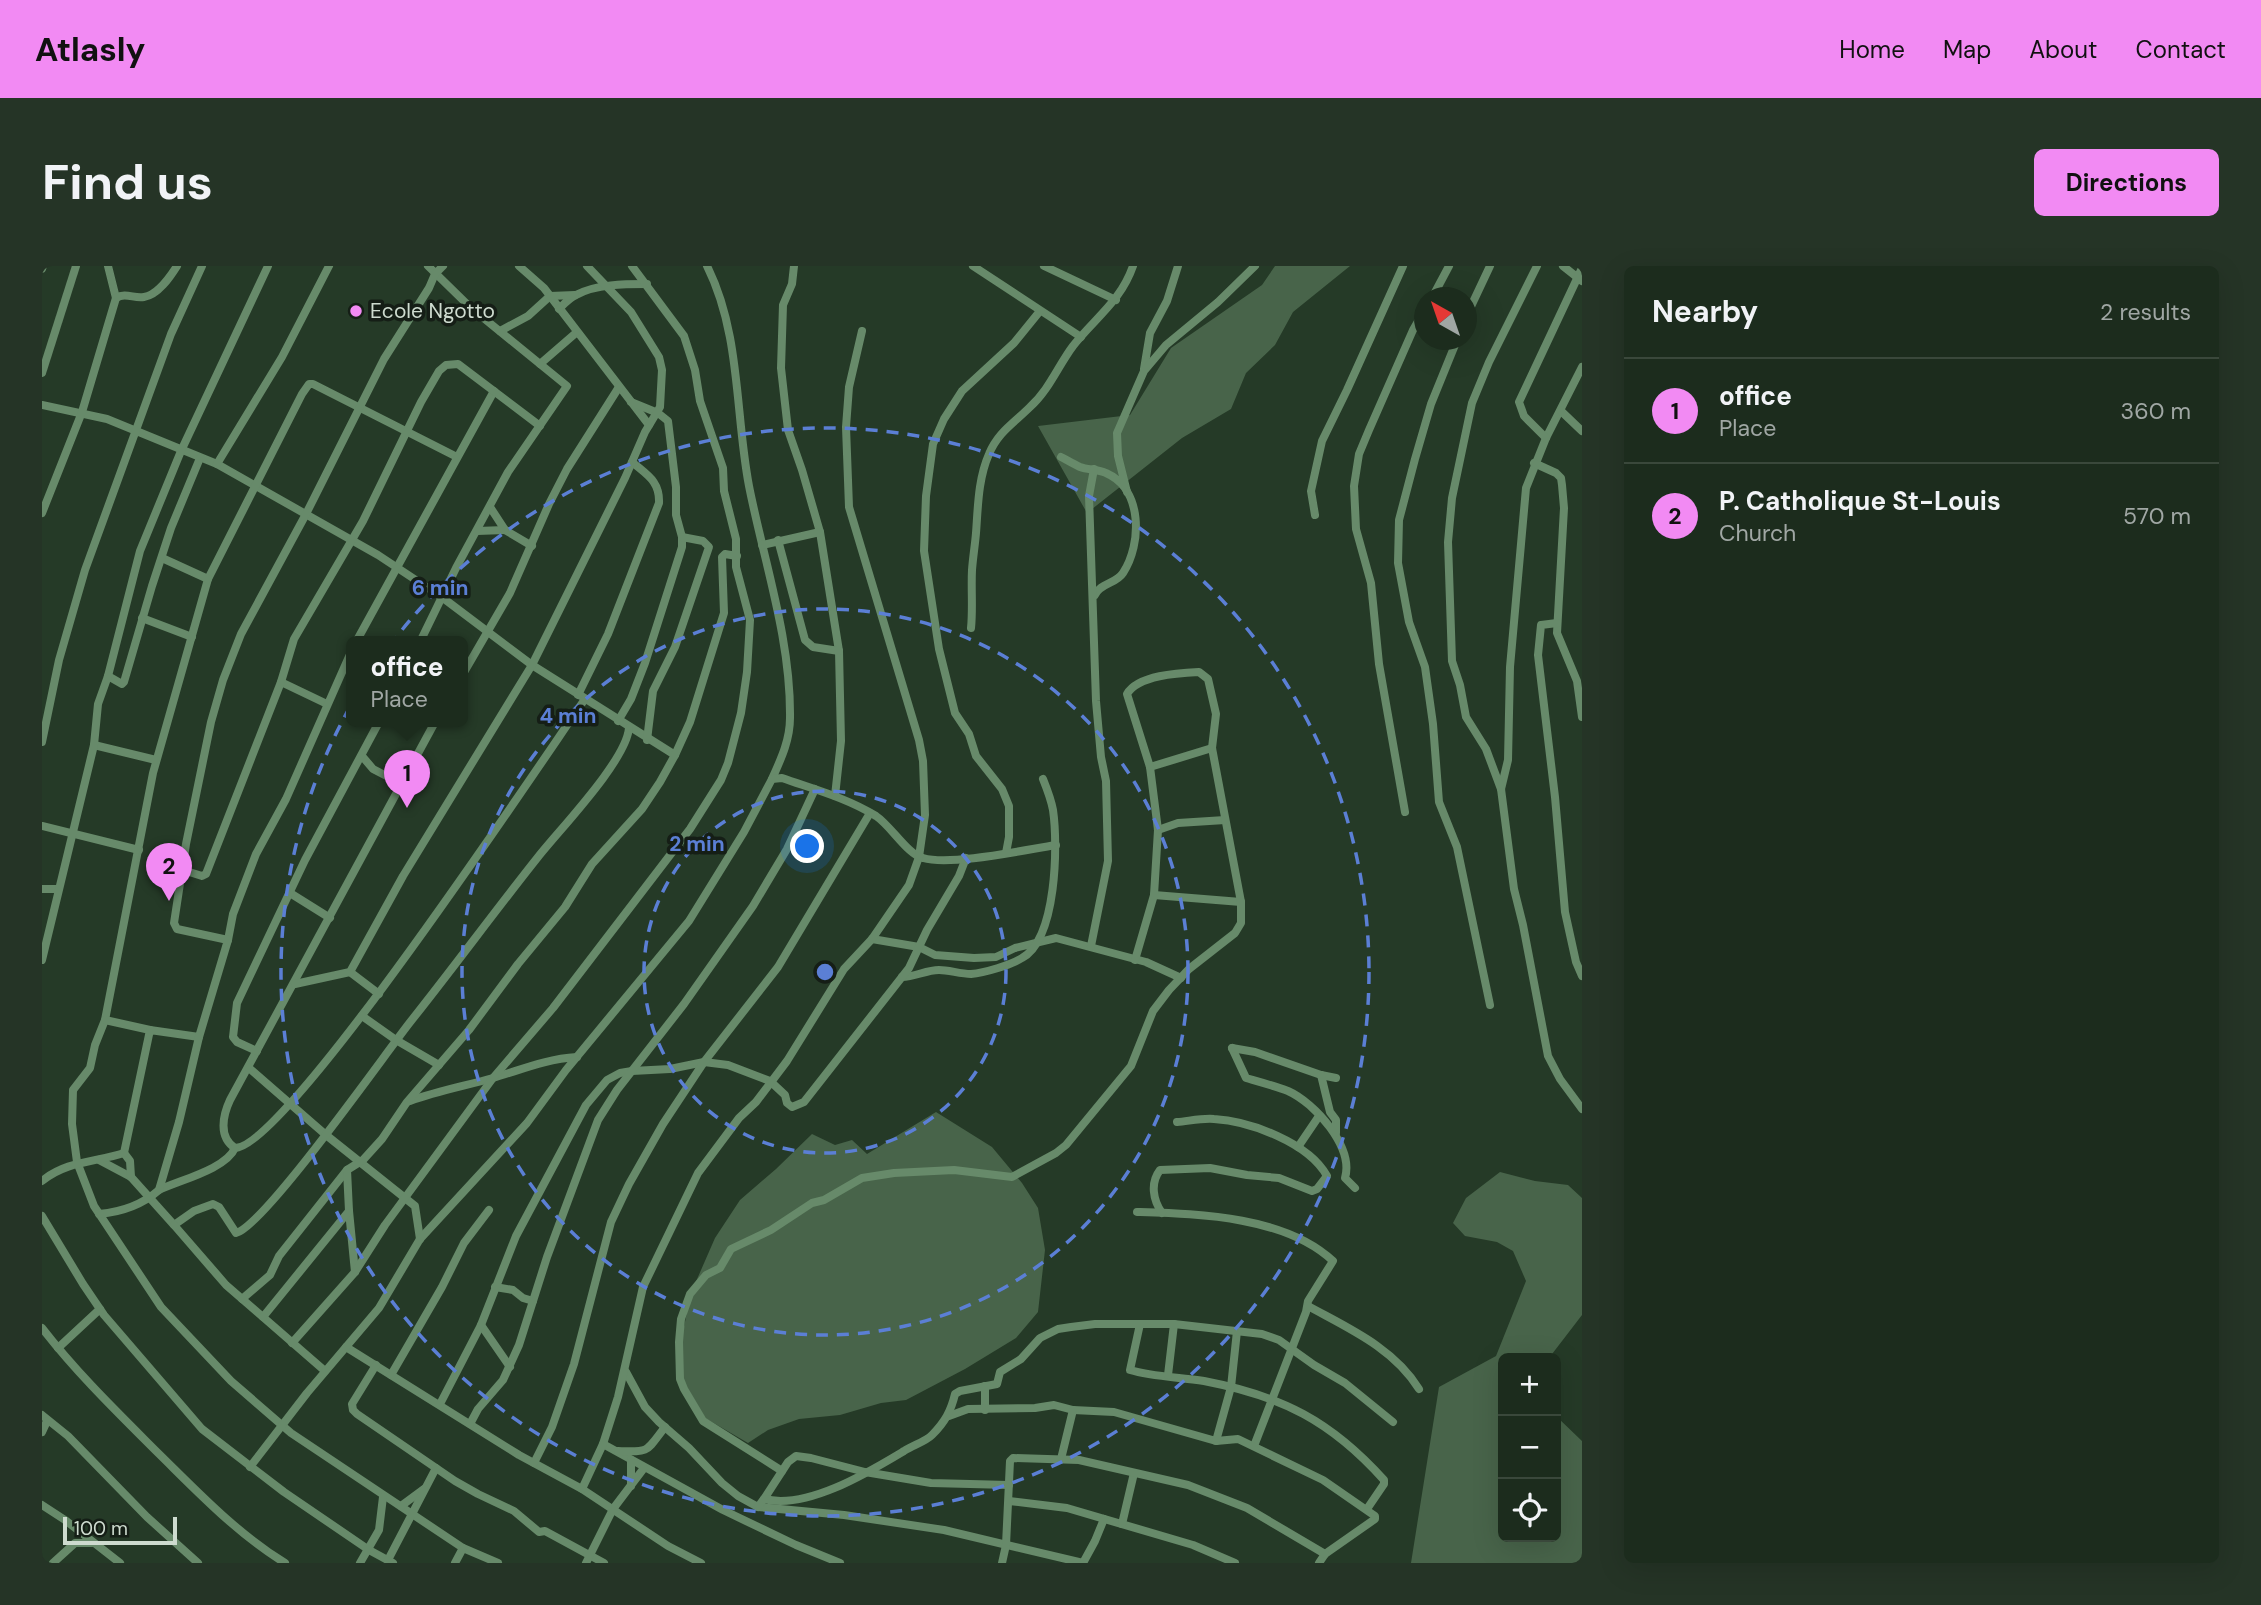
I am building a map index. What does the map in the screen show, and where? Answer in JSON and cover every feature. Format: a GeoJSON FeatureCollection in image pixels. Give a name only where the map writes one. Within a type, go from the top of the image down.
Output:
{"type":"FeatureCollection","features":[{"type":"Feature","properties":{"kind":"street"},"geometry":{"type":"LineString","coordinates":[[42,373],[76,266]]}},
{"type":"Feature","properties":{"kind":"street"},"geometry":{"type":"LineString","coordinates":[[42,513],[82,412],[116,298],[108,266]]}},
{"type":"Feature","properties":{"kind":"street"},"geometry":{"type":"LineString","coordinates":[[116,298],[121,295],[144,297],[154,293],[177,266]]}},
{"type":"Feature","properties":{"kind":"street"},"geometry":{"type":"LineString","coordinates":[[42,742],[68,625],[85,570],[181,309],[202,266]]}},
{"type":"Feature","properties":{"kind":"street"},"geometry":{"type":"LineString","coordinates":[[42,960],[94,745],[98,726],[97,710],[140,551],[181,451],[268,266]]}},
{"type":"Feature","properties":{"kind":"street"},"geometry":{"type":"LineString","coordinates":[[217,464],[282,357],[329,266]]}},
{"type":"Feature","properties":{"kind":"street"},"geometry":{"type":"LineString","coordinates":[[423,636],[514,463],[567,386],[499,331],[428,266]]}},
{"type":"Feature","properties":{"kind":"street"},"geometry":{"type":"LineString","coordinates":[[228,940],[174,926],[186,844],[211,722],[223,680],[251,612],[306,513],[384,359],[435,274],[443,266]]}},
{"type":"Feature","properties":{"kind":"street"},"geometry":{"type":"LineString","coordinates":[[519,266],[550,296],[649,425]]}},
{"type":"Feature","properties":{"kind":"street"},"geometry":{"type":"LineString","coordinates":[[295,984],[350,972],[403,876],[532,665],[649,425],[658,413],[661,404],[661,360],[631,312],[587,266]]}},
{"type":"Feature","properties":{"kind":"street"},"geometry":{"type":"LineString","coordinates":[[292,1343],[355,1272],[493,1078],[553,1009],[697,819],[727,769],[741,713],[751,622],[736,567],[736,539],[724,491],[723,468],[700,401],[689,349],[676,324],[632,266]]}},
{"type":"Feature","properties":{"kind":"street"},"geometry":{"type":"LineString","coordinates":[[250,1467],[325,1371],[379,1308],[420,1239],[527,1123],[693,915],[744,832],[784,751],[790,718],[785,653],[749,484],[731,349],[714,280],[707,266]]}},
{"type":"Feature","properties":{"kind":"street"},"geometry":{"type":"LineString","coordinates":[[794,266],[792,284],[783,305],[783,399],[788,430],[820,532],[839,652],[841,733],[835,796]]}},
{"type":"Feature","properties":{"kind":"street"},"geometry":{"type":"LineString","coordinates":[[973,266],[1081,337]]}},
{"type":"Feature","properties":{"kind":"street"},"geometry":{"type":"LineString","coordinates":[[1044,266],[1116,300]]}},
{"type":"Feature","properties":{"kind":"street"},"geometry":{"type":"LineString","coordinates":[[971,628],[972,570],[978,506],[988,454],[998,436],[1008,424],[1031,407],[1081,337],[1116,300],[1133,266]]}},
{"type":"Feature","properties":{"kind":"street"},"geometry":{"type":"LineString","coordinates":[[1094,608],[1096,592],[1100,587],[1121,577],[1132,557],[1136,537],[1133,509],[1118,456],[1117,433],[1144,371],[1150,333],[1167,301],[1178,266]]}},
{"type":"Feature","properties":{"kind":"street"},"geometry":{"type":"LineString","coordinates":[[1144,371],[1166,345],[1218,302],[1255,266]]}},
{"type":"Feature","properties":{"kind":"street"},"geometry":{"type":"LineString","coordinates":[[1315,515],[1311,491],[1322,441],[1348,390],[1403,266]]}},
{"type":"Feature","properties":{"kind":"street"},"geometry":{"type":"LineString","coordinates":[[1438,287],[1449,266]]}},
{"type":"Feature","properties":{"kind":"street"},"geometry":{"type":"LineString","coordinates":[[1477,294],[1490,266]]}},
{"type":"Feature","properties":{"kind":"street"},"geometry":{"type":"LineString","coordinates":[[1537,266],[1472,403],[1452,498],[1448,542],[1452,661],[1466,717],[1486,749],[1501,789],[1514,889],[1548,1056],[1582,1109]]}},
{"type":"Feature","properties":{"kind":"street"},"geometry":{"type":"LineString","coordinates":[[1563,266],[1580,279]]}},
{"type":"Feature","properties":{"kind":"street"},"geometry":{"type":"LineString","coordinates":[[1546,438],[1524,416],[1519,402],[1580,279],[1582,268]]}},
{"type":"Feature","properties":{"kind":"street"},"geometry":{"type":"LineString","coordinates":[[499,331],[524,319],[550,296],[647,284]]}},
{"type":"Feature","properties":{"kind":"street"},"geometry":{"type":"LineString","coordinates":[[559,309],[575,295]]}},
{"type":"Feature","properties":{"kind":"street"},"geometry":{"type":"LineString","coordinates":[[1006,853],[1010,821],[1006,799],[1002,789],[976,756],[969,734],[956,716],[939,649],[924,551],[926,496],[933,444],[956,400],[962,391],[1014,343],[1040,311]]}},
{"type":"Feature","properties":{"kind":"street"},"geometry":{"type":"LineString","coordinates":[[1405,812],[1379,664],[1371,583],[1356,529],[1354,486],[1359,454],[1368,430],[1414,330]]}},
{"type":"Feature","properties":{"kind":"street"},"geometry":{"type":"LineString","coordinates":[[582,1489],[603,1444],[626,1372],[643,1287],[698,1173],[739,1118],[756,1102],[801,1039],[844,969],[872,939],[909,884],[919,858],[925,806],[919,740],[849,507],[846,428],[849,387],[862,331]]}},
{"type":"Feature","properties":{"kind":"street"},"geometry":{"type":"LineString","coordinates":[[540,364],[577,332]]}},
{"type":"Feature","properties":{"kind":"street"},"geometry":{"type":"LineString","coordinates":[[1453,350],[1431,404],[1399,520],[1398,563],[1409,622],[1425,667],[1439,802],[1457,847],[1490,1005]]}},
{"type":"Feature","properties":{"kind":"street"},"geometry":{"type":"LineString","coordinates":[[183,870],[202,876],[206,874],[281,682],[293,639],[353,540],[439,371],[446,365],[458,364],[540,426]]}},
{"type":"Feature","properties":{"kind":"street"},"geometry":{"type":"LineString","coordinates":[[1501,789],[1508,760],[1510,667],[1524,501],[1534,463],[1582,367]]}},
{"type":"Feature","properties":{"kind":"street"},"geometry":{"type":"LineString","coordinates":[[457,457],[309,384],[281,433],[208,579],[156,760],[105,1020],[90,1068],[72,1093],[72,1124],[77,1162],[89,1196],[99,1214],[161,1307],[231,1381],[281,1426],[383,1497],[463,1548],[498,1563]]}},
{"type":"Feature","properties":{"kind":"street"},"geometry":{"type":"LineString","coordinates":[[468,665],[510,593],[567,469],[619,387]]}},
{"type":"Feature","properties":{"kind":"street"},"geometry":{"type":"LineString","coordinates":[[359,636],[494,391]]}},
{"type":"Feature","properties":{"kind":"street"},"geometry":{"type":"LineString","coordinates":[[618,721],[631,699],[645,663],[680,561],[682,537],[676,515],[668,423],[658,413],[631,402]]}},
{"type":"Feature","properties":{"kind":"street"},"geometry":{"type":"LineString","coordinates":[[42,405],[82,412],[135,430],[217,464],[306,513],[398,568],[532,665],[675,755]]}},
{"type":"Feature","properties":{"kind":"street"},"geometry":{"type":"LineString","coordinates":[[1561,411],[1582,431]]}},
{"type":"Feature","properties":{"kind":"street"},"geometry":{"type":"LineString","coordinates":[[1060,457],[1082,468],[1107,473],[1118,480],[1127,492]]}},
{"type":"Feature","properties":{"kind":"street"},"geometry":{"type":"LineString","coordinates":[[108,676],[118,683],[124,682],[172,527],[200,458]]}},
{"type":"Feature","properties":{"kind":"street"},"geometry":{"type":"LineString","coordinates":[[99,1214],[119,1212],[151,1197],[220,1164],[235,1148],[247,1144],[291,1105],[379,994],[581,697],[657,510],[659,488],[632,462]]}},
{"type":"Feature","properties":{"kind":"street"},"geometry":{"type":"LineString","coordinates":[[1534,463],[1561,478],[1564,508],[1557,623],[1560,644],[1577,681],[1582,717]]}},
{"type":"Feature","properties":{"kind":"street"},"geometry":{"type":"LineString","coordinates":[[1091,946],[1108,861],[1106,781],[1096,701],[1089,496],[1094,469]]}},
{"type":"Feature","properties":{"kind":"street"},"geometry":{"type":"LineString","coordinates":[[490,507],[506,530],[532,546]]}},
{"type":"Feature","properties":{"kind":"street"},"geometry":{"type":"LineString","coordinates":[[477,531],[506,530]]}},
{"type":"Feature","properties":{"kind":"street"},"geometry":{"type":"LineString","coordinates":[[762,545],[820,532]]}},
{"type":"Feature","properties":{"kind":"street"},"geometry":{"type":"LineString","coordinates":[[648,740],[653,691],[675,647],[709,547],[703,541],[682,537]]}},
{"type":"Feature","properties":{"kind":"street"},"geometry":{"type":"LineString","coordinates":[[778,540],[805,640],[813,647],[839,652]]}},
{"type":"Feature","properties":{"kind":"street"},"geometry":{"type":"LineString","coordinates":[[242,1299],[270,1275],[279,1256],[347,1170],[359,1163],[382,1139],[407,1102],[565,907],[592,864],[642,809],[675,755],[690,722],[724,613],[722,556],[737,556]]}},
{"type":"Feature","properties":{"kind":"street"},"geometry":{"type":"LineString","coordinates":[[162,558],[208,579]]}},
{"type":"Feature","properties":{"kind":"street"},"geometry":{"type":"LineString","coordinates":[[142,618],[192,637]]}},
{"type":"Feature","properties":{"kind":"street"},"geometry":{"type":"LineString","coordinates":[[1557,623],[1541,625],[1538,655],[1565,912],[1576,962],[1582,976]]}},
{"type":"Feature","properties":{"kind":"street"},"geometry":{"type":"LineString","coordinates":[[159,1191],[233,914],[256,854],[284,805],[346,663]]}},
{"type":"Feature","properties":{"kind":"street"},"geometry":{"type":"LineString","coordinates":[[782,1471],[703,1421],[684,1389],[680,1379],[680,1330],[681,1318],[690,1294],[706,1275],[720,1268],[731,1249],[771,1230],[812,1203],[862,1178],[894,1173],[954,1170],[1012,1177],[1066,1145],[1131,1066],[1153,1011],[1181,978],[1235,933],[1241,923],[1241,902],[1212,748],[1216,714],[1208,679],[1199,673],[1162,676],[1131,688],[1127,694],[1150,767],[1158,830],[1154,895],[1136,960]]}},
{"type":"Feature","properties":{"kind":"street"},"geometry":{"type":"LineString","coordinates":[[281,682],[327,704]]}},
{"type":"Feature","properties":{"kind":"street"},"geometry":{"type":"LineString","coordinates":[[257,1051],[234,1039],[232,1034],[237,1003],[305,860],[376,727]]}},
{"type":"Feature","properties":{"kind":"street"},"geometry":{"type":"LineString","coordinates":[[235,1148],[226,1140],[223,1123],[230,1100],[432,727]]}},
{"type":"Feature","properties":{"kind":"street"},"geometry":{"type":"LineString","coordinates":[[174,1225],[213,1204],[219,1207],[236,1233],[239,1233],[274,1198],[326,1135],[396,1040],[606,773],[626,740],[629,728]]}},
{"type":"Feature","properties":{"kind":"street"},"geometry":{"type":"LineString","coordinates":[[94,745],[156,760]]}},
{"type":"Feature","properties":{"kind":"street"},"geometry":{"type":"LineString","coordinates":[[1150,767],[1212,748]]}},
{"type":"Feature","properties":{"kind":"street"},"geometry":{"type":"LineString","coordinates":[[362,756],[373,769],[400,783]]}},
{"type":"Feature","properties":{"kind":"street"},"geometry":{"type":"LineString","coordinates":[[772,779],[782,778],[815,789],[870,813],[885,823],[919,858],[966,858],[1056,845]]}},
{"type":"Feature","properties":{"kind":"street"},"geometry":{"type":"LineString","coordinates":[[902,977],[937,970],[963,973],[984,971],[1024,957],[1035,944],[1045,926],[1056,845],[1052,806],[1043,779]]}},
{"type":"Feature","properties":{"kind":"street"},"geometry":{"type":"LineString","coordinates":[[470,1424],[510,1367],[560,1220],[598,1120],[753,906],[787,849],[815,789]]}},
{"type":"Feature","properties":{"kind":"street"},"geometry":{"type":"LineString","coordinates":[[534,1463],[552,1427],[574,1364],[612,1217],[650,1147],[704,1062],[778,967],[870,813]]}},
{"type":"Feature","properties":{"kind":"street"},"geometry":{"type":"LineString","coordinates":[[1158,830],[1178,823],[1225,820]]}},
{"type":"Feature","properties":{"kind":"street"},"geometry":{"type":"LineString","coordinates":[[42,826],[139,850]]}},
{"type":"Feature","properties":{"kind":"street"},"geometry":{"type":"LineString","coordinates":[[440,1404],[481,1325],[516,1236],[586,1105],[607,1080],[620,1073],[670,1069],[704,1062],[728,1065],[770,1081],[785,1095],[789,1105],[798,1106],[806,1101],[913,962],[966,858]]}},
{"type":"Feature","properties":{"kind":"street"},"geometry":{"type":"LineString","coordinates":[[42,889],[58,889]]}},
{"type":"Feature","properties":{"kind":"street"},"geometry":{"type":"LineString","coordinates":[[290,893],[330,918]]}},
{"type":"Feature","properties":{"kind":"street"},"geometry":{"type":"LineString","coordinates":[[1154,895],[1241,902]]}},
{"type":"Feature","properties":{"kind":"street"},"geometry":{"type":"LineString","coordinates":[[872,939],[919,947],[935,955],[992,958],[1015,948],[1056,938],[1136,960],[1181,978]]}},
{"type":"Feature","properties":{"kind":"street"},"geometry":{"type":"LineString","coordinates":[[350,972],[379,994]]}},
{"type":"Feature","properties":{"kind":"street"},"geometry":{"type":"LineString","coordinates":[[362,1016],[439,1065]]}},
{"type":"Feature","properties":{"kind":"street"},"geometry":{"type":"LineString","coordinates":[[105,1020],[199,1037]]}},
{"type":"Feature","properties":{"kind":"street"},"geometry":{"type":"LineString","coordinates":[[131,1177],[130,1161],[124,1153],[150,1030]]}},
{"type":"Feature","properties":{"kind":"street"},"geometry":{"type":"LineString","coordinates":[[1336,1077],[1321,1075],[1255,1052],[1232,1048],[1246,1078],[1290,1092],[1336,1133]]}},
{"type":"Feature","properties":{"kind":"street"},"geometry":{"type":"LineString","coordinates":[[407,1102],[449,1087],[493,1078],[551,1059],[578,1057]]}},
{"type":"Feature","properties":{"kind":"street"},"geometry":{"type":"LineString","coordinates":[[249,1068],[359,1163],[406,1198],[417,1212],[420,1239]]}},
{"type":"Feature","properties":{"kind":"street"},"geometry":{"type":"LineString","coordinates":[[1321,1075],[1330,1112],[1336,1120],[1336,1133],[1348,1171],[1346,1178],[1355,1188]]}},
{"type":"Feature","properties":{"kind":"street"},"geometry":{"type":"LineString","coordinates":[[1298,1147],[1319,1116]]}},
{"type":"Feature","properties":{"kind":"street"},"geometry":{"type":"LineString","coordinates":[[1162,1213],[1154,1195],[1155,1177],[1160,1170],[1210,1168],[1279,1178],[1312,1191],[1315,1191],[1327,1176],[1320,1166],[1298,1147],[1265,1130],[1222,1119],[1177,1122]]}},
{"type":"Feature","properties":{"kind":"street"},"geometry":{"type":"LineString","coordinates":[[42,1181],[51,1173],[77,1162],[99,1160],[124,1153]]}},
{"type":"Feature","properties":{"kind":"street"},"geometry":{"type":"LineString","coordinates":[[99,1160],[131,1177],[226,1285],[325,1371]]}},
{"type":"Feature","properties":{"kind":"street"},"geometry":{"type":"LineString","coordinates":[[347,1170],[355,1272]]}},
{"type":"Feature","properties":{"kind":"street"},"geometry":{"type":"LineString","coordinates":[[391,1375],[464,1243],[489,1210]]}},
{"type":"Feature","properties":{"kind":"street"},"geometry":{"type":"LineString","coordinates":[[263,1317],[349,1211]]}},
{"type":"Feature","properties":{"kind":"street"},"geometry":{"type":"LineString","coordinates":[[1137,1212],[1208,1216],[1268,1226],[1307,1242],[1333,1263],[1308,1301],[1254,1446]]}},
{"type":"Feature","properties":{"kind":"street"},"geometry":{"type":"LineString","coordinates":[[42,1216],[100,1309],[202,1429],[250,1467],[369,1550],[390,1562],[436,1468]]}},
{"type":"Feature","properties":{"kind":"street"},"geometry":{"type":"LineString","coordinates":[[495,1287],[513,1290],[523,1298],[533,1301]]}},
{"type":"Feature","properties":{"kind":"street"},"geometry":{"type":"LineString","coordinates":[[1308,1306],[1377,1345],[1400,1363],[1419,1389]]}},
{"type":"Feature","properties":{"kind":"street"},"geometry":{"type":"LineString","coordinates":[[58,1348],[100,1309]]}},
{"type":"Feature","properties":{"kind":"street"},"geometry":{"type":"LineString","coordinates":[[761,1503],[796,1499],[870,1473],[929,1438],[949,1416],[955,1394],[997,1384],[1000,1372],[1021,1359],[1040,1338],[1058,1329],[1094,1324],[1174,1324],[1268,1335],[1363,1397],[1393,1422]]}},
{"type":"Feature","properties":{"kind":"street"},"geometry":{"type":"LineString","coordinates":[[1140,1324],[1130,1370],[1231,1387],[1316,1420],[1365,1459],[1385,1482],[1367,1509]]}},
{"type":"Feature","properties":{"kind":"street"},"geometry":{"type":"LineString","coordinates":[[1168,1375],[1174,1324]]}},
{"type":"Feature","properties":{"kind":"street"},"geometry":{"type":"LineString","coordinates":[[481,1325],[510,1367]]}},
{"type":"Feature","properties":{"kind":"street"},"geometry":{"type":"LineString","coordinates":[[42,1328],[126,1422],[214,1508],[260,1547],[285,1563]]}},
{"type":"Feature","properties":{"kind":"street"},"geometry":{"type":"LineString","coordinates":[[1216,1441],[1231,1387],[1237,1331]]}},
{"type":"Feature","properties":{"kind":"street"},"geometry":{"type":"LineString","coordinates":[[346,1347],[534,1463],[582,1489],[668,1546],[701,1563]]}},
{"type":"Feature","properties":{"kind":"street"},"geometry":{"type":"LineString","coordinates":[[376,1366],[352,1404],[353,1410],[436,1468],[478,1494],[514,1511],[539,1532],[545,1531],[588,1559],[604,1563]]}},
{"type":"Feature","properties":{"kind":"street"},"geometry":{"type":"LineString","coordinates":[[626,1372],[645,1407],[738,1496],[761,1503],[944,1530],[1083,1563],[1104,1519]]}},
{"type":"Feature","properties":{"kind":"street"},"geometry":{"type":"LineString","coordinates":[[985,1386],[985,1410]]}},
{"type":"Feature","properties":{"kind":"street"},"geometry":{"type":"LineString","coordinates":[[949,1416],[968,1409],[1038,1408],[1054,1405],[1073,1410],[1114,1412],[1216,1441],[1238,1439],[1323,1480],[1375,1516],[1375,1519],[1325,1554],[1319,1563]]}},
{"type":"Feature","properties":{"kind":"street"},"geometry":{"type":"LineString","coordinates":[[1061,1459],[1073,1410]]}},
{"type":"Feature","properties":{"kind":"street"},"geometry":{"type":"LineString","coordinates":[[42,1432],[44,1418],[68,1436],[147,1517],[198,1563]]}},
{"type":"Feature","properties":{"kind":"street"},"geometry":{"type":"LineString","coordinates":[[615,1451],[642,1452],[665,1427]]}},
{"type":"Feature","properties":{"kind":"street"},"geometry":{"type":"LineString","coordinates":[[603,1444],[644,1468],[796,1545],[841,1563]]}},
{"type":"Feature","properties":{"kind":"street"},"geometry":{"type":"LineString","coordinates":[[761,1503],[793,1457],[799,1456],[870,1473],[931,1483],[1009,1485]]}},
{"type":"Feature","properties":{"kind":"street"},"geometry":{"type":"LineString","coordinates":[[1002,1563],[1006,1545],[1011,1460],[1061,1459],[1118,1467],[1188,1485],[1234,1502],[1283,1527],[1325,1554]]}},
{"type":"Feature","properties":{"kind":"street"},"geometry":{"type":"LineString","coordinates":[[631,1460],[631,1486]]}},
{"type":"Feature","properties":{"kind":"street"},"geometry":{"type":"LineString","coordinates":[[588,1559],[613,1509],[644,1468]]}},
{"type":"Feature","properties":{"kind":"street"},"geometry":{"type":"LineString","coordinates":[[1122,1524],[1134,1473]]}},
{"type":"Feature","properties":{"kind":"street"},"geometry":{"type":"LineString","coordinates":[[401,1506],[426,1488]]}},
{"type":"Feature","properties":{"kind":"street"},"geometry":{"type":"LineString","coordinates":[[360,1563],[380,1527],[383,1497]]}},
{"type":"Feature","properties":{"kind":"street"},"geometry":{"type":"LineString","coordinates":[[1009,1501],[1044,1504],[1104,1519],[1193,1545],[1235,1563]]}},
{"type":"Feature","properties":{"kind":"street"},"geometry":{"type":"LineString","coordinates":[[42,1505],[120,1563]]}},
{"type":"Feature","properties":{"kind":"street"},"geometry":{"type":"LineString","coordinates":[[53,1563],[75,1543],[92,1543]]}},
{"type":"Feature","properties":{"kind":"street"},"geometry":{"type":"LineString","coordinates":[[455,1563],[463,1548]]}},
{"type":"Feature","properties":{"kind":"green space"},"geometry":{"type":"Polygon","coordinates":[[[1275,266],[1350,266],[1293,312],[1275,345],[1246,373],[1231,409],[1182,438],[1087,513],[1038,426],[1130,415],[1171,348],[1262,285],[1275,266]]]}},
{"type":"Feature","properties":{"kind":"green space"},"geometry":{"type":"Polygon","coordinates":[[[936,1112],[992,1147],[1022,1183],[1038,1208],[1045,1250],[1038,1312],[1016,1338],[906,1400],[881,1403],[840,1415],[799,1419],[768,1430],[748,1443],[700,1415],[678,1370],[680,1346],[691,1293],[715,1238],[740,1200],[812,1134],[835,1145],[852,1140],[867,1154],[936,1112]]]}},
{"type":"Feature","properties":{"kind":"green space"},"geometry":{"type":"Polygon","coordinates":[[[1500,1172],[1535,1181],[1568,1185],[1582,1198],[1582,1315],[1553,1353],[1498,1353],[1498,1542],[1561,1542],[1561,1421],[1582,1441],[1582,1563],[1411,1563],[1439,1387],[1496,1356],[1526,1281],[1513,1251],[1497,1242],[1465,1236],[1453,1223],[1466,1198],[1500,1172]]]}},
{"type":"Feature","properties":{"kind":"place","name":"Ecole Ngotto"},"geometry":{"type":"Point","coordinates":[356,311]}},
{"type":"Feature","properties":{"kind":"place","name":"office"},"geometry":{"type":"Point","coordinates":[407,808]}},
{"type":"Feature","properties":{"kind":"place","name":"P. Catholique St-Louis"},"geometry":{"type":"Point","coordinates":[169,901]}}]}
